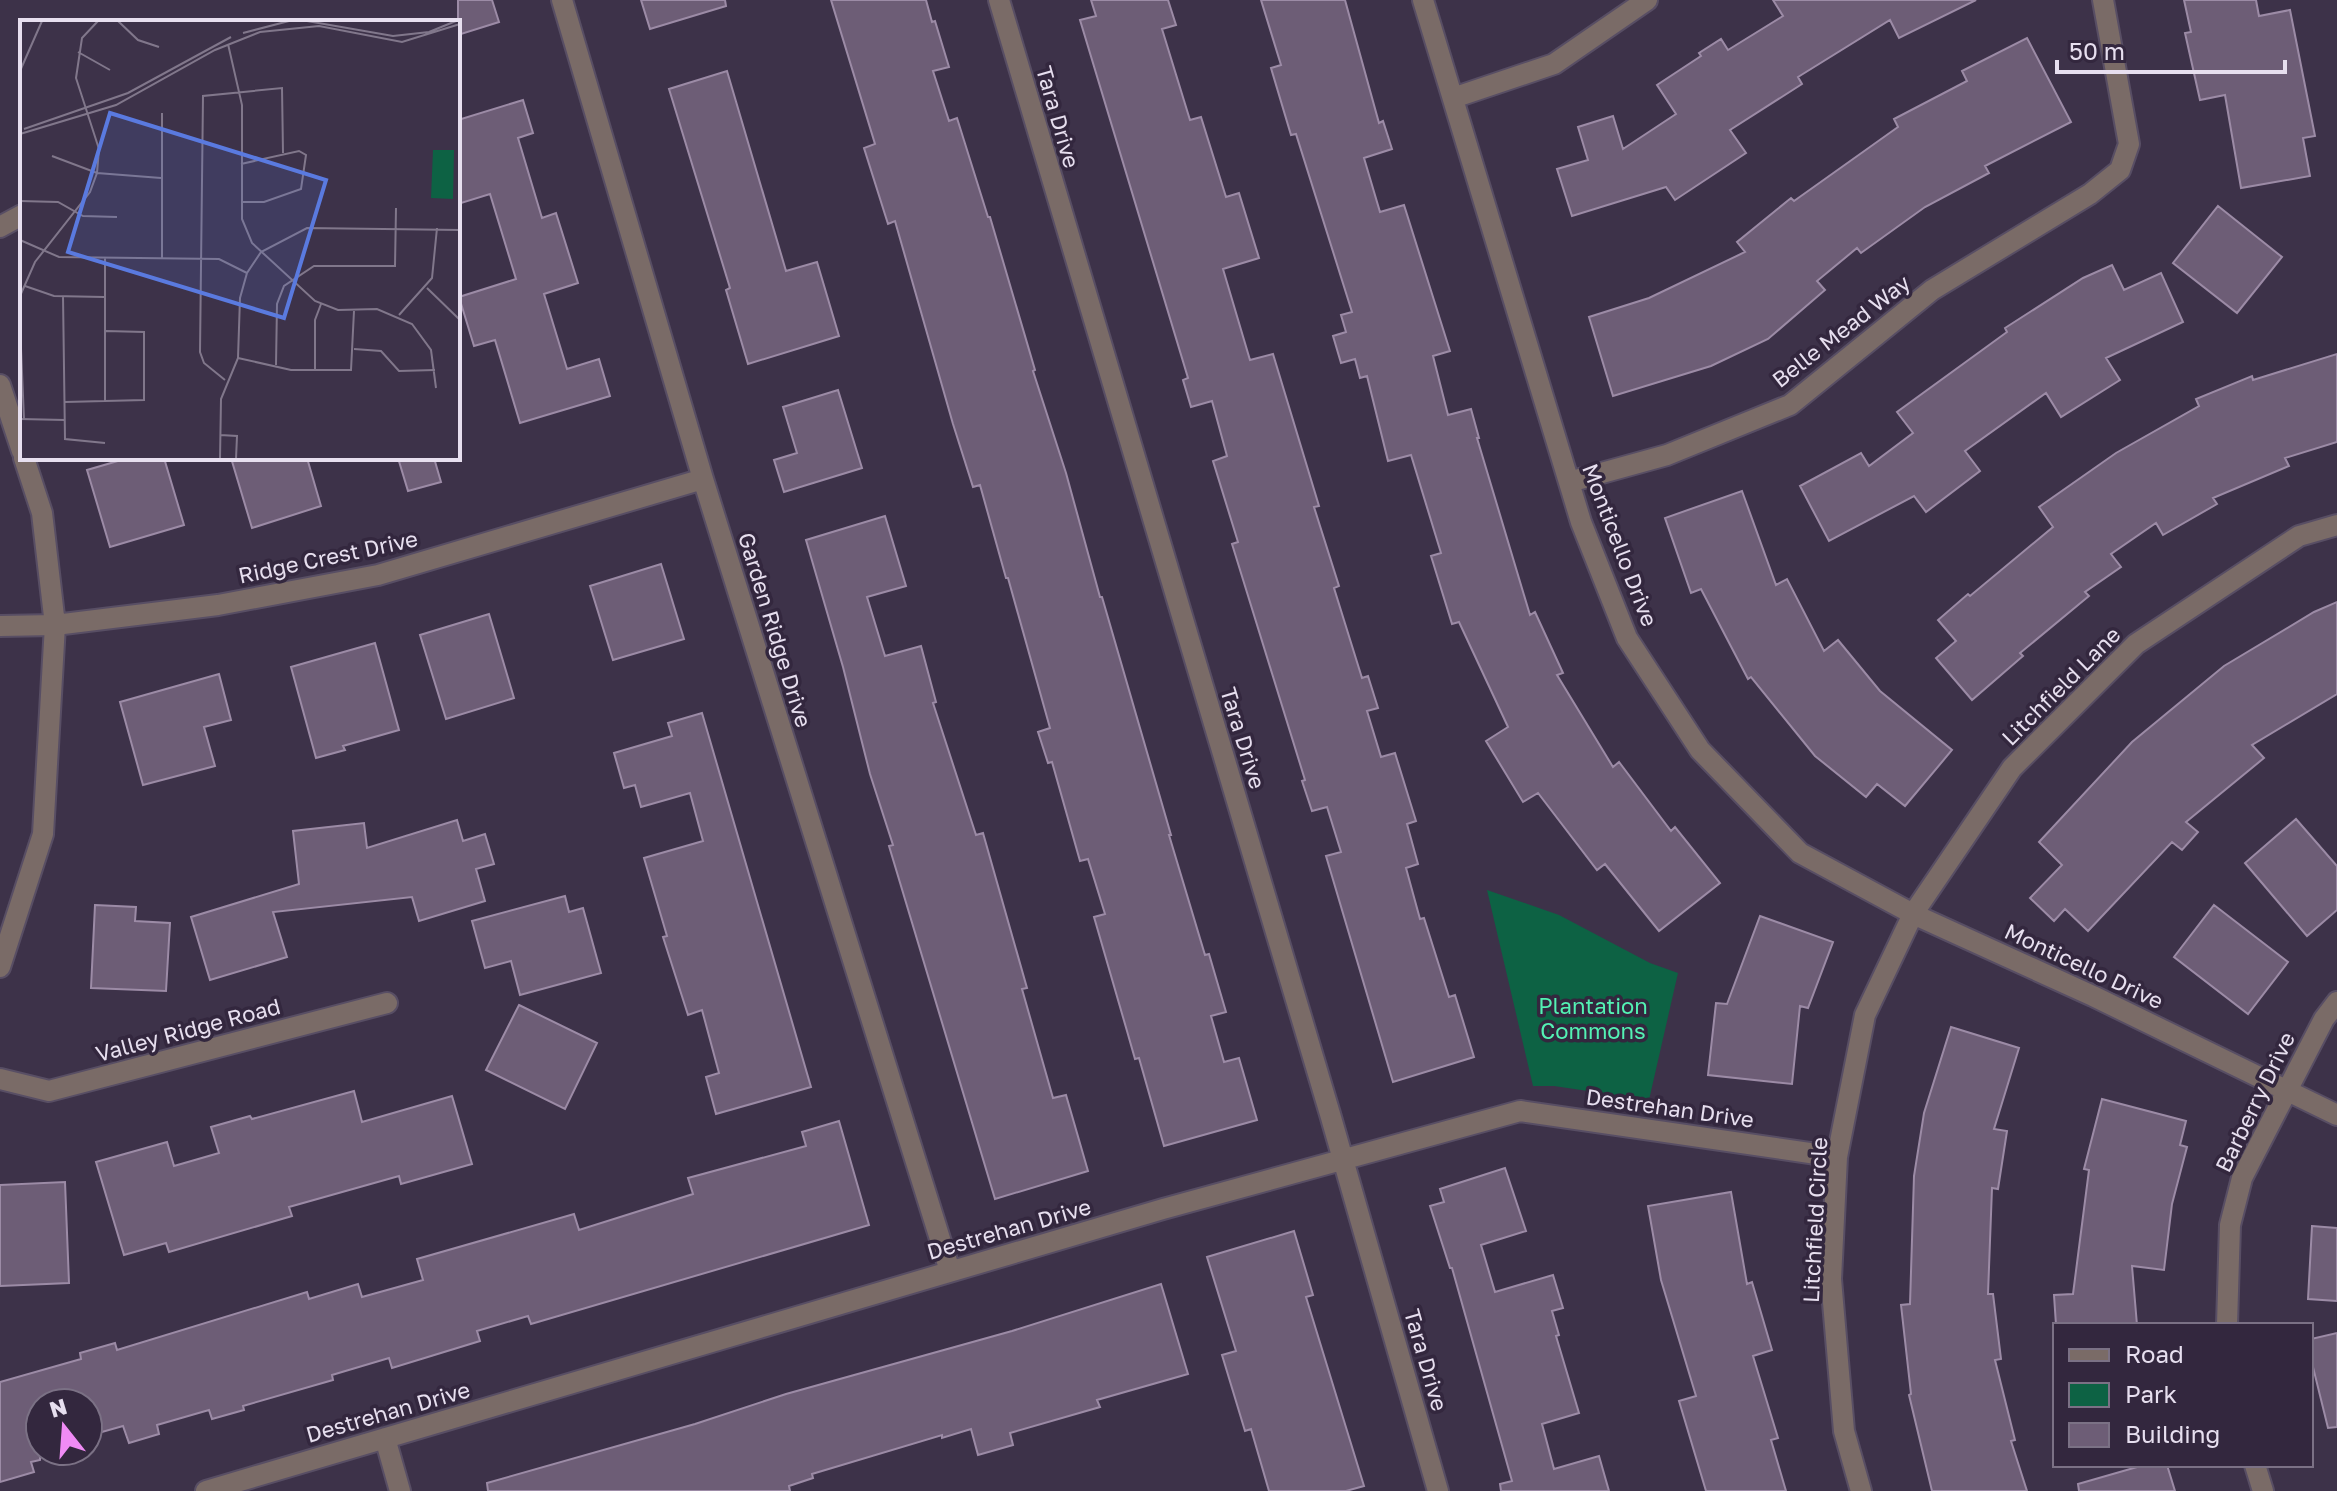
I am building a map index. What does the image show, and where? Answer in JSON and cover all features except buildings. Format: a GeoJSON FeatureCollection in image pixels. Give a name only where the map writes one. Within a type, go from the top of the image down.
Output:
{"type":"FeatureCollection","features":[{"type":"Feature","properties":{"kind":"street","name":"Garden Ridge Drive"},"geometry":{"type":"LineString","coordinates":[[562,0],[703,479],[950,1271]]}},
{"type":"Feature","properties":{"kind":"street","name":"Tara Drive"},"geometry":{"type":"LineString","coordinates":[[999,0],[1343,1159],[1438,1491]]}},
{"type":"Feature","properties":{"kind":"street","name":"Monticello Drive"},"geometry":{"type":"LineString","coordinates":[[1423,0],[1581,522],[1627,638],[1700,750],[1800,853],[1913,914],[2093,996],[2337,1115]]}},
{"type":"Feature","properties":{"kind":"street"},"geometry":{"type":"LineString","coordinates":[[1453,98],[1554,64],[1647,0]]}},
{"type":"Feature","properties":{"kind":"street","name":"Belle Mead Way"},"geometry":{"type":"LineString","coordinates":[[1569,482],[1667,455],[1790,405],[1932,290],[2090,194],[2120,170],[2129,144],[2103,0]]}},
{"type":"Feature","properties":{"kind":"street"},"geometry":{"type":"LineString","coordinates":[[0,227],[20,216]]}},
{"type":"Feature","properties":{"kind":"street"},"geometry":{"type":"LineString","coordinates":[[0,385],[20,445]]}},
{"type":"Feature","properties":{"kind":"street"},"geometry":{"type":"LineString","coordinates":[[0,967],[43,834],[55,625],[42,513],[25,460]]}},
{"type":"Feature","properties":{"kind":"street","name":"Ridge Crest Drive"},"geometry":{"type":"LineString","coordinates":[[0,626],[55,625],[218,605],[378,575],[703,479]]}},
{"type":"Feature","properties":{"kind":"street","name":"Litchfield Lane"},"geometry":{"type":"LineString","coordinates":[[1913,914],[2012,768],[2136,644],[2299,536],[2337,525]]}},
{"type":"Feature","properties":{"kind":"street","name":"Litchfield Circle"},"geometry":{"type":"LineString","coordinates":[[1861,1491],[1844,1431],[1831,1279],[1837,1157],[1865,1015],[1913,914]]}},
{"type":"Feature","properties":{"kind":"street","name":"Barberry Drive"},"geometry":{"type":"LineString","coordinates":[[2227,1323],[2230,1225],[2242,1178],[2324,1019],[2337,1002]]}},
{"type":"Feature","properties":{"kind":"street","name":"Valley Ridge Road"},"geometry":{"type":"LineString","coordinates":[[0,1079],[49,1091],[387,1003]]}},
{"type":"Feature","properties":{"kind":"street","name":"Destrehan Drive"},"geometry":{"type":"LineString","coordinates":[[206,1491],[950,1271],[1520,1111],[1837,1157]]}},
{"type":"Feature","properties":{"kind":"street"},"geometry":{"type":"LineString","coordinates":[[385,1438],[400,1491]]}},
{"type":"Feature","properties":{"kind":"street"},"geometry":{"type":"LineString","coordinates":[[2256,1467],[2263,1491]]}},
{"type":"Feature","properties":{"kind":"green space","name":"Plantation Commons"},"geometry":{"type":"Polygon","coordinates":[[[1487,890],[1559,915],[1650,963],[1678,973],[1649,1100],[1554,1086],[1533,1086],[1487,890]]]}}]}
